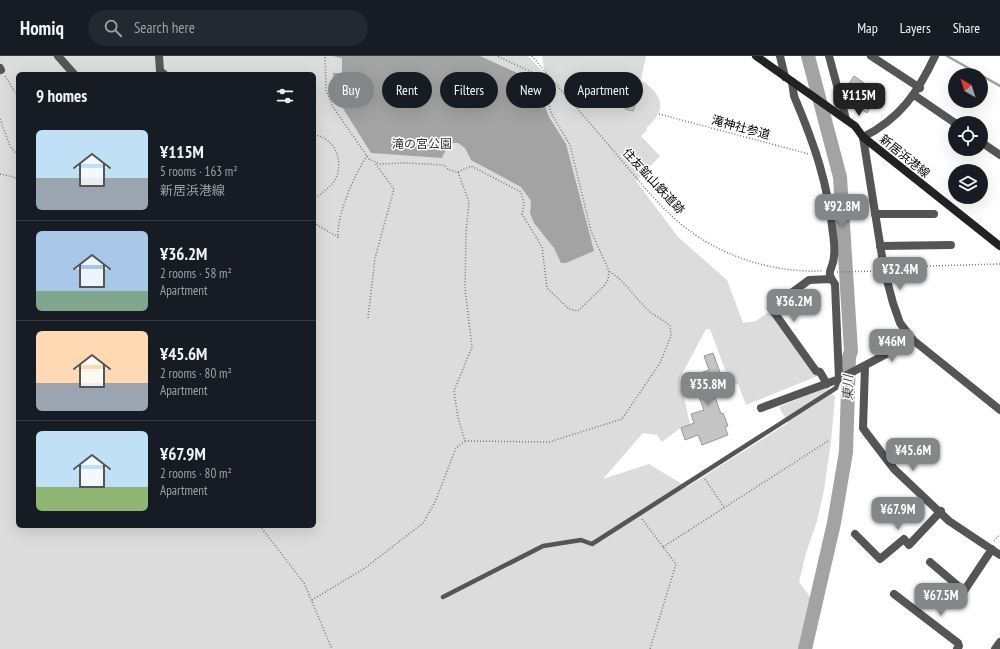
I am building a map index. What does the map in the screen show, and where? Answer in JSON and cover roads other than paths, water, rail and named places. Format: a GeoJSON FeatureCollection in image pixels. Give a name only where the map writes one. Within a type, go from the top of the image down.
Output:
{"type":"FeatureCollection","features":[{"type":"Feature","properties":{"kind":"main road","name":"新居浜港線"},"geometry":{"type":"LineString","coordinates":[[756,56],[846,119],[854,126],[862,137],[1000,246]]}},
{"type":"Feature","properties":{"kind":"street"},"geometry":{"type":"LineString","coordinates":[[58,56],[72,72]]}},
{"type":"Feature","properties":{"kind":"street"},"geometry":{"type":"LineString","coordinates":[[159,56],[161,72]]}},
{"type":"Feature","properties":{"kind":"street"},"geometry":{"type":"LineString","coordinates":[[780,56],[824,175],[833,233],[834,258],[832,274],[835,284],[840,379]]}},
{"type":"Feature","properties":{"kind":"street"},"geometry":{"type":"LineString","coordinates":[[828,56],[846,119]]}},
{"type":"Feature","properties":{"kind":"street"},"geometry":{"type":"LineString","coordinates":[[871,56],[917,91],[948,118]]}},
{"type":"Feature","properties":{"kind":"street"},"geometry":{"type":"LineString","coordinates":[[935,56],[917,91],[902,109],[878,130],[862,137],[884,269],[900,324],[913,340],[1000,410]]}},
{"type":"Feature","properties":{"kind":"street"},"geometry":{"type":"LineString","coordinates":[[988,147],[1000,155]]}},
{"type":"Feature","properties":{"kind":"street"},"geometry":{"type":"LineString","coordinates":[[874,214],[934,214]]}},
{"type":"Feature","properties":{"kind":"street"},"geometry":{"type":"LineString","coordinates":[[880,246],[951,245]]}},
{"type":"Feature","properties":{"kind":"street"},"geometry":{"type":"LineString","coordinates":[[827,384],[820,372],[816,371],[772,308],[809,280],[832,274]]}},
{"type":"Feature","properties":{"kind":"street"},"geometry":{"type":"LineString","coordinates":[[762,408],[840,379],[913,340]]}},
{"type":"Feature","properties":{"kind":"street"},"geometry":{"type":"LineString","coordinates":[[864,367],[863,428],[894,469],[956,526],[1000,555]]}},
{"type":"Feature","properties":{"kind":"street"},"geometry":{"type":"LineString","coordinates":[[855,534],[880,559],[904,539],[909,545],[941,511]]}},
{"type":"Feature","properties":{"kind":"street"},"geometry":{"type":"LineString","coordinates":[[930,562],[964,591],[991,548]]}},
{"type":"Feature","properties":{"kind":"street"},"geometry":{"type":"LineString","coordinates":[[894,594],[958,643],[960,646],[957,649]]}},
{"type":"Feature","properties":{"kind":"street"},"geometry":{"type":"LineString","coordinates":[[994,649],[1000,642]]}},
{"type":"Feature","properties":{"kind":"lane"},"geometry":{"type":"LineString","coordinates":[[443,597],[543,546],[581,540],[592,544],[836,388],[840,379]]}},
{"type":"Feature","properties":{"kind":"waterway","name":"東川"},"geometry":{"type":"LineString","coordinates":[[805,649],[834,523],[846,452],[849,357],[851,351],[840,177],[808,56]]}},
{"type":"Feature","properties":{"kind":"waterway"},"geometry":{"type":"LineString","coordinates":[[947,56],[1000,86]]}},
{"type":"Feature","properties":{"kind":"park label","name":"滝の宮公園"},"geometry":{"type":"Point","coordinates":[422,143]}}]}
